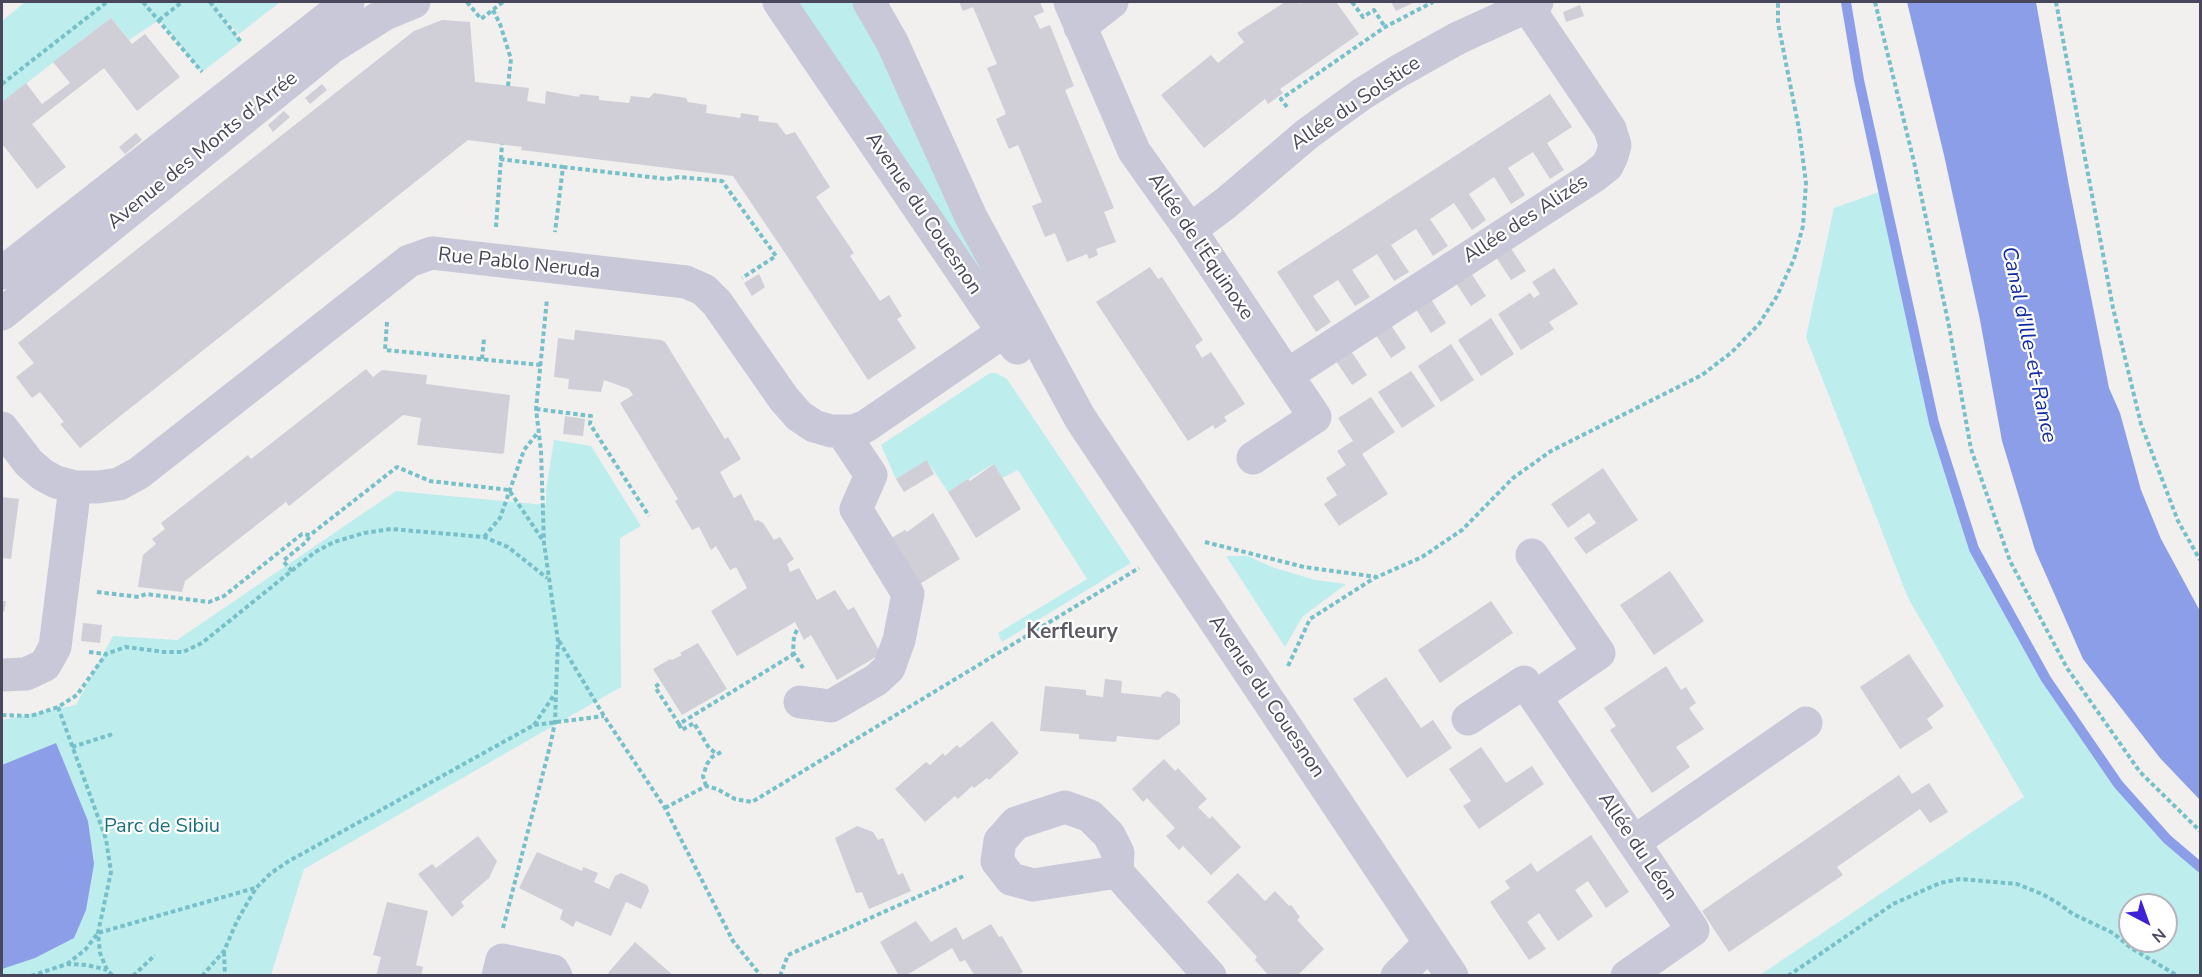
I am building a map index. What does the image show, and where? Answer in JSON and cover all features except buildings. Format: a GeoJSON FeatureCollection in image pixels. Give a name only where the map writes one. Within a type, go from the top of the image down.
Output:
{"type":"FeatureCollection","features":[{"type":"Feature","properties":{"kind":"street","name":"Avenue des Monts d'Arrée"},"geometry":{"type":"LineString","coordinates":[[2,273],[348,2]]}},
{"type":"Feature","properties":{"kind":"street","name":"Avenue des Monts d'Arrée"},"geometry":{"type":"LineString","coordinates":[[2,314],[332,47],[385,14],[414,2]]}},
{"type":"Feature","properties":{"kind":"street","name":"Avenue du Couesnon"},"geometry":{"type":"LineString","coordinates":[[779,2],[1003,332],[1080,418]]}},
{"type":"Feature","properties":{"kind":"street","name":"Avenue du Couesnon"},"geometry":{"type":"LineString","coordinates":[[869,2],[892,42],[971,217],[1080,418],[1452,975]]}},
{"type":"Feature","properties":{"kind":"street"},"geometry":{"type":"LineString","coordinates":[[1075,14],[1112,2]]}},
{"type":"Feature","properties":{"kind":"street","name":"Allée du Solstice"},"geometry":{"type":"LineString","coordinates":[[1191,230],[1307,134],[1362,94],[1448,44],[1532,4]]}},
{"type":"Feature","properties":{"kind":"street","name":"Allée des Alizés"},"geometry":{"type":"LineString","coordinates":[[1287,375],[1607,166],[1615,145],[1610,129],[1532,4]]}},
{"type":"Feature","properties":{"kind":"street","name":"Allée de l'Équinoxe"},"geometry":{"type":"LineString","coordinates":[[1075,14],[1134,151],[1191,230],[1315,417],[1253,458]]}},
{"type":"Feature","properties":{"kind":"street","name":"Rue Pablo Neruda"},"geometry":{"type":"LineString","coordinates":[[2,428],[28,463],[56,482],[75,487],[119,484],[139,473],[409,261],[432,253],[686,282],[704,290],[717,303],[798,416],[814,426],[843,433]]}},
{"type":"Feature","properties":{"kind":"street"},"geometry":{"type":"LineString","coordinates":[[800,702],[831,706],[876,680],[889,668],[899,640],[908,594],[856,509],[871,476],[843,433],[866,426],[1003,332]]}},
{"type":"Feature","properties":{"kind":"street"},"geometry":{"type":"LineString","coordinates":[[2,675],[26,674],[45,665],[56,647],[75,487]]}},
{"type":"Feature","properties":{"kind":"street"},"geometry":{"type":"LineString","coordinates":[[1468,719],[1524,682],[1535,697],[1599,653],[1532,555]]}},
{"type":"Feature","properties":{"kind":"street","name":"Allée du Léon"},"geometry":{"type":"LineString","coordinates":[[1535,697],[1694,930],[1627,975]]}},
{"type":"Feature","properties":{"kind":"street"},"geometry":{"type":"LineString","coordinates":[[1634,842],[1704,804],[1806,723]]}},
{"type":"Feature","properties":{"kind":"street"},"geometry":{"type":"LineString","coordinates":[[1117,873],[1033,885],[1011,879],[997,861],[1000,840],[1016,823],[1065,807],[1090,816],[1108,835],[1118,853],[1117,873],[1210,975]]}},
{"type":"Feature","properties":{"kind":"street"},"geometry":{"type":"LineString","coordinates":[[1396,975],[1430,944]]}},
{"type":"Feature","properties":{"kind":"street"},"geometry":{"type":"LineString","coordinates":[[500,968],[553,971],[556,975]]}},
{"type":"Feature","properties":{"kind":"path"},"geometry":{"type":"LineString","coordinates":[[2,84],[107,2]]}},
{"type":"Feature","properties":{"kind":"path"},"geometry":{"type":"LineString","coordinates":[[143,2],[225,99]]}},
{"type":"Feature","properties":{"kind":"path"},"geometry":{"type":"LineString","coordinates":[[159,20],[182,2]]}},
{"type":"Feature","properties":{"kind":"path"},"geometry":{"type":"LineString","coordinates":[[210,2],[241,42]]}},
{"type":"Feature","properties":{"kind":"path"},"geometry":{"type":"LineString","coordinates":[[467,2],[482,19],[503,2]]}},
{"type":"Feature","properties":{"kind":"path"},"geometry":{"type":"LineString","coordinates":[[1353,2],[1363,17],[1374,10],[1385,27]]}},
{"type":"Feature","properties":{"kind":"path"},"geometry":{"type":"LineString","coordinates":[[1285,672],[1310,619],[1377,577],[1422,557],[1462,530],[1513,478],[1551,451],[1702,375],[1732,352],[1759,324],[1777,296],[1794,259],[1803,226],[1806,183],[1799,129],[1778,22],[1778,2]]}},
{"type":"Feature","properties":{"kind":"path"},"geometry":{"type":"LineString","coordinates":[[1875,2],[1914,162],[1949,326],[1971,449],[2010,561],[2067,668],[2140,772],[2200,831]]}},
{"type":"Feature","properties":{"kind":"path"},"geometry":{"type":"LineString","coordinates":[[2056,2],[2113,308],[2141,424],[2178,521],[2200,560]]}},
{"type":"Feature","properties":{"kind":"path"},"geometry":{"type":"LineString","coordinates":[[492,10],[500,24],[511,59],[508,86]]}},
{"type":"Feature","properties":{"kind":"path"},"geometry":{"type":"LineString","coordinates":[[493,259],[501,144]]}},
{"type":"Feature","properties":{"kind":"path"},"geometry":{"type":"LineString","coordinates":[[500,159],[667,179],[679,177],[722,181],[776,256],[736,283],[717,303]]}},
{"type":"Feature","properties":{"kind":"path"},"geometry":{"type":"LineString","coordinates":[[500,968],[502,932],[555,722],[558,641],[544,543],[536,409],[563,167]]}},
{"type":"Feature","properties":{"kind":"path"},"geometry":{"type":"LineString","coordinates":[[377,286],[389,302],[385,350],[541,365]]}},
{"type":"Feature","properties":{"kind":"path"},"geometry":{"type":"LineString","coordinates":[[482,359],[484,339]]}},
{"type":"Feature","properties":{"kind":"path"},"geometry":{"type":"LineString","coordinates":[[536,409],[591,416],[590,424],[649,516]]}},
{"type":"Feature","properties":{"kind":"path"},"geometry":{"type":"LineString","coordinates":[[484,537],[500,518],[524,450],[539,430]]}},
{"type":"Feature","properties":{"kind":"path"},"geometry":{"type":"LineString","coordinates":[[292,571],[283,561],[306,542],[310,535],[397,466],[430,481],[509,490]]}},
{"type":"Feature","properties":{"kind":"path"},"geometry":{"type":"LineString","coordinates":[[509,490],[544,543]]}},
{"type":"Feature","properties":{"kind":"path"},"geometry":{"type":"LineString","coordinates":[[92,652],[106,654],[126,647],[183,652],[202,643],[315,552],[334,542],[364,533],[391,529],[484,537],[508,547],[548,578]]}},
{"type":"Feature","properties":{"kind":"path"},"geometry":{"type":"LineString","coordinates":[[63,587],[139,597],[146,594],[208,602],[224,596],[302,534],[310,535]]}},
{"type":"Feature","properties":{"kind":"path"},"geometry":{"type":"LineString","coordinates":[[665,808],[706,786],[735,799],[752,802],[1168,551],[1195,540],[1225,545],[1304,567],[1377,577]]}},
{"type":"Feature","properties":{"kind":"path"},"geometry":{"type":"LineString","coordinates":[[797,630],[794,636],[794,654],[798,659]]}},
{"type":"Feature","properties":{"kind":"path"},"geometry":{"type":"LineString","coordinates":[[558,641],[665,808],[733,941],[761,975]]}},
{"type":"Feature","properties":{"kind":"path"},"geometry":{"type":"LineString","coordinates":[[2,715],[31,716],[58,707],[77,695],[106,654]]}},
{"type":"Feature","properties":{"kind":"path"},"geometry":{"type":"LineString","coordinates":[[679,724],[794,654]]}},
{"type":"Feature","properties":{"kind":"path"},"geometry":{"type":"LineString","coordinates":[[659,684],[655,687],[682,730],[694,723],[709,748],[717,754]]}},
{"type":"Feature","properties":{"kind":"path"},"geometry":{"type":"LineString","coordinates":[[534,725],[556,692]]}},
{"type":"Feature","properties":{"kind":"path"},"geometry":{"type":"LineString","coordinates":[[58,707],[106,839],[111,872],[98,933],[100,952],[107,970]]}},
{"type":"Feature","properties":{"kind":"path"},"geometry":{"type":"LineString","coordinates":[[202,975],[224,951],[237,921],[256,888],[290,861],[534,725],[604,716]]}},
{"type":"Feature","properties":{"kind":"path"},"geometry":{"type":"LineString","coordinates":[[72,747],[113,734]]}},
{"type":"Feature","properties":{"kind":"path"},"geometry":{"type":"LineString","coordinates":[[706,786],[703,776],[707,764],[723,751]]}},
{"type":"Feature","properties":{"kind":"path"},"geometry":{"type":"LineString","coordinates":[[780,975],[788,955],[997,861]]}},
{"type":"Feature","properties":{"kind":"path"},"geometry":{"type":"LineString","coordinates":[[1788,975],[1893,904],[1940,883],[1960,879],[2017,884],[2042,894],[2073,914],[2113,933],[2131,948],[2178,975]]}},
{"type":"Feature","properties":{"kind":"path"},"geometry":{"type":"LineString","coordinates":[[67,964],[84,950],[98,933],[256,888]]}},
{"type":"Feature","properties":{"kind":"path"},"geometry":{"type":"LineString","coordinates":[[224,951],[225,975]]}},
{"type":"Feature","properties":{"kind":"path"},"geometry":{"type":"LineString","coordinates":[[132,975],[155,955]]}},
{"type":"Feature","properties":{"kind":"path"},"geometry":{"type":"LineString","coordinates":[[31,975],[67,964],[87,965],[107,970],[113,975]]}},
{"type":"Feature","properties":{"kind":"green space"},"geometry":{"type":"Polygon","coordinates":[[[25,2],[280,2],[239,34],[216,9],[241,42],[202,72],[159,20],[129,40],[111,18],[2,102],[2,21],[25,2]]]}},
{"type":"Feature","properties":{"kind":"green space"},"geometry":{"type":"Polygon","coordinates":[[[797,2],[858,2],[1046,368],[797,2]]]}},
{"type":"Feature","properties":{"kind":"green space"},"geometry":{"type":"Polygon","coordinates":[[[1882,191],[1927,410],[1970,551],[2057,696],[2147,814],[2200,864],[2200,975],[1760,975],[2024,797],[1908,598],[1806,337],[1834,208],[1882,191]]]}},
{"type":"Feature","properties":{"kind":"green space"},"geometry":{"type":"Polygon","coordinates":[[[990,373],[996,373],[1007,379],[1131,563],[1002,642],[998,633],[1087,579],[1018,470],[1002,478],[993,464],[948,492],[928,462],[896,479],[881,445],[990,373]]]}},
{"type":"Feature","properties":{"kind":"green space","name":"Parc de Sibiu"},"geometry":{"type":"Polygon","coordinates":[[[554,440],[591,446],[641,526],[620,538],[621,687],[304,869],[271,975],[2,976],[2,720],[76,705],[113,636],[177,640],[396,491],[546,505],[546,490],[554,440]]]}},
{"type":"Feature","properties":{"kind":"green space"},"geometry":{"type":"Polygon","coordinates":[[[1226,556],[1248,556],[1272,567],[1315,580],[1346,584],[1302,617],[1285,647],[1226,556]]]}},
{"type":"Feature","properties":{"kind":"water","name":"Canal d'Ille-et-Rance"},"geometry":{"type":"Polygon","coordinates":[[[1907,2],[2036,2],[2109,388],[2120,413],[2141,490],[2161,539],[2200,611],[2200,800],[2160,758],[2083,659],[2035,550],[2002,441],[1980,320],[1944,155],[1907,2]]]}},
{"type":"Feature","properties":{"kind":"water"},"geometry":{"type":"Polygon","coordinates":[[[56,743],[88,821],[94,864],[86,910],[74,938],[35,958],[2,969],[2,765],[56,743]]]}},
{"type":"Feature","properties":{"kind":"waterway"},"geometry":{"type":"LineString","coordinates":[[1846,2],[1859,80],[1934,423],[1974,549],[2046,679],[2118,784],[2167,839],[2200,867]]}},
{"type":"Feature","properties":{"kind":"district","name":"Kerfleury"},"geometry":{"type":"Point","coordinates":[1072,633]}}]}
